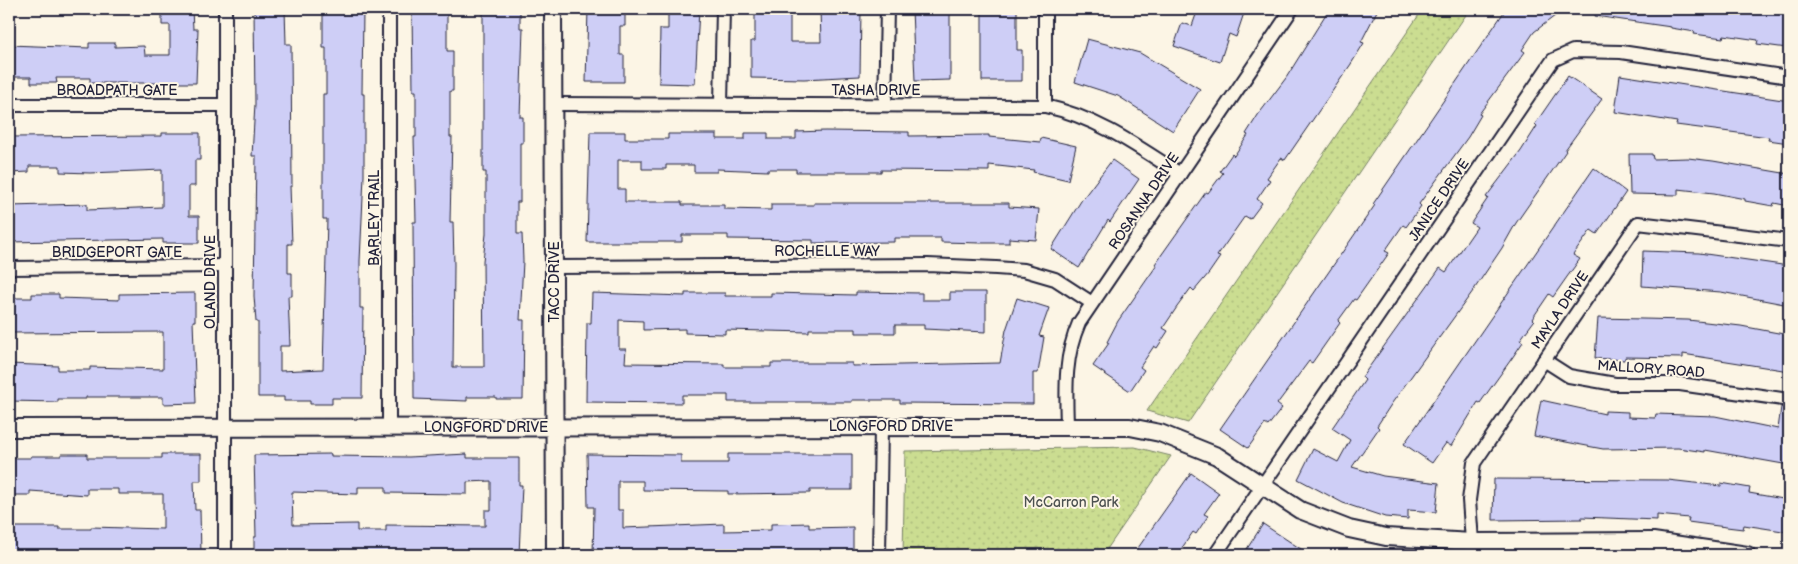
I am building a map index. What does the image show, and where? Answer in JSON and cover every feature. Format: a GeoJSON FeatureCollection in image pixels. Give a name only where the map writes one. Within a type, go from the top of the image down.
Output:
{"type":"FeatureCollection","features":[{"type":"Feature","properties":{"kind":"street","name":"OLAND DRIVE"},"geometry":{"type":"LineString","coordinates":[[225,9],[225,555]]}},
{"type":"Feature","properties":{"kind":"street","name":"BARLEY TRAIL"},"geometry":{"type":"LineString","coordinates":[[389,9],[389,427]]}},
{"type":"Feature","properties":{"kind":"street","name":"TACC DRIVE"},"geometry":{"type":"LineString","coordinates":[[553,9],[555,555]]}},
{"type":"Feature","properties":{"kind":"street"},"geometry":{"type":"LineString","coordinates":[[722,104],[723,9]]}},
{"type":"Feature","properties":{"kind":"street"},"geometry":{"type":"LineString","coordinates":[[885,105],[887,9]]}},
{"type":"Feature","properties":{"kind":"street"},"geometry":{"type":"LineString","coordinates":[[1045,9],[1045,106]]}},
{"type":"Feature","properties":{"kind":"street","name":"ROSANNA DRIVE"},"geometry":{"type":"LineString","coordinates":[[1067,426],[1066,376],[1069,353],[1079,323],[1292,9]]}},
{"type":"Feature","properties":{"kind":"street","name":"JANICE DRIVE"},"geometry":{"type":"LineString","coordinates":[[1215,555],[1553,60],[1573,51],[1621,52],[1789,77]]}},
{"type":"Feature","properties":{"kind":"street","name":"TASHA DRIVE"},"geometry":{"type":"LineString","coordinates":[[554,104],[1045,106],[1066,112],[1116,132],[1180,174]]}},
{"type":"Feature","properties":{"kind":"street","name":"BROADPATH GATE"},"geometry":{"type":"LineString","coordinates":[[9,105],[225,105]]}},
{"type":"Feature","properties":{"kind":"street","name":"MAYLA DRIVE"},"geometry":{"type":"LineString","coordinates":[[1472,549],[1469,500],[1474,463],[1638,223],[1789,241]]}},
{"type":"Feature","properties":{"kind":"street","name":"BRIDGEPORT GATE"},"geometry":{"type":"LineString","coordinates":[[9,268],[225,266]]}},
{"type":"Feature","properties":{"kind":"street","name":"ROCHELLE WAY"},"geometry":{"type":"LineString","coordinates":[[554,267],[928,266],[996,268],[1024,270],[1055,279],[1092,303]]}},
{"type":"Feature","properties":{"kind":"street","name":"MALLORY ROAD"},"geometry":{"type":"LineString","coordinates":[[1544,360],[1569,376],[1615,384],[1680,384],[1789,400]]}},
{"type":"Feature","properties":{"kind":"street"},"geometry":{"type":"LineString","coordinates":[[879,555],[881,426]]}},
{"type":"Feature","properties":{"kind":"street","name":"LONGFORD DRIVE"},"geometry":{"type":"LineString","coordinates":[[9,428],[1130,427],[1160,433],[1217,456],[1300,510],[1349,530],[1472,549],[1653,548],[1748,555]]}},
{"type":"Feature","properties":{"kind":"green space"},"geometry":{"type":"Polygon","coordinates":[[[1423,9],[1470,9],[1188,423],[1147,411],[1423,9]]]}},
{"type":"Feature","properties":{"kind":"green space","name":"McCarron Park"},"geometry":{"type":"Polygon","coordinates":[[[1135,447],[1171,456],[1103,555],[903,555],[905,451],[1135,447]]]}},
{"type":"Feature","properties":{"kind":"building"},"geometry":{"type":"Polygon","coordinates":[[[162,9],[192,9],[193,29],[198,29],[196,83],[90,83],[90,78],[56,78],[57,83],[31,83],[31,77],[9,77],[9,45],[89,48],[89,43],[115,43],[115,47],[144,46],[145,55],[170,55],[170,25],[162,25],[162,9]]]}},
{"type":"Feature","properties":{"kind":"building"},"geometry":{"type":"Polygon","coordinates":[[[254,9],[285,9],[286,44],[291,44],[292,186],[290,186],[292,244],[288,244],[288,273],[292,273],[292,296],[288,296],[290,346],[280,346],[280,371],[323,369],[327,219],[323,219],[323,94],[326,94],[326,48],[323,48],[323,9],[363,9],[362,94],[364,94],[364,176],[360,261],[360,308],[363,308],[362,398],[332,398],[332,404],[310,404],[310,401],[284,401],[284,397],[258,397],[258,322],[256,322],[254,296],[256,156],[252,156],[255,104],[254,9]]]}},
{"type":"Feature","properties":{"kind":"building"},"geometry":{"type":"Polygon","coordinates":[[[483,9],[520,9],[520,28],[523,28],[520,117],[523,117],[523,143],[520,143],[520,202],[517,202],[517,234],[522,234],[523,261],[520,320],[524,320],[523,399],[467,397],[467,401],[414,399],[413,222],[416,222],[414,137],[416,137],[416,91],[413,91],[412,10],[447,10],[447,51],[453,51],[453,91],[450,91],[450,137],[452,137],[450,222],[453,222],[454,265],[453,367],[484,367],[483,261],[486,234],[486,172],[483,172],[483,9]]]}},
{"type":"Feature","properties":{"kind":"building"},"geometry":{"type":"Polygon","coordinates":[[[588,9],[625,9],[625,26],[620,26],[620,55],[624,55],[624,82],[586,82],[588,9]]]}},
{"type":"Feature","properties":{"kind":"building"},"geometry":{"type":"Polygon","coordinates":[[[668,9],[699,9],[695,84],[659,83],[660,29],[668,29],[668,9]]]}},
{"type":"Feature","properties":{"kind":"building"},"geometry":{"type":"Polygon","coordinates":[[[755,9],[790,9],[790,42],[821,42],[820,9],[861,9],[860,76],[804,79],[751,78],[751,41],[755,41],[755,9]]]}},
{"type":"Feature","properties":{"kind":"building"},"geometry":{"type":"Polygon","coordinates":[[[912,9],[950,9],[950,80],[915,81],[912,9]]]}},
{"type":"Feature","properties":{"kind":"building"},"geometry":{"type":"Polygon","coordinates":[[[982,9],[1017,9],[1017,50],[1022,50],[1022,81],[982,81],[982,9]]]}},
{"type":"Feature","properties":{"kind":"building"},"geometry":{"type":"Polygon","coordinates":[[[1198,9],[1231,9],[1244,13],[1236,37],[1229,34],[1220,62],[1174,46],[1182,23],[1192,26],[1198,9]]]}},
{"type":"Feature","properties":{"kind":"building"},"geometry":{"type":"Polygon","coordinates":[[[1329,9],[1378,9],[1361,42],[1364,43],[1351,64],[1285,160],[1281,158],[1267,178],[1270,180],[1257,199],[1262,203],[1250,219],[1245,216],[1217,256],[1220,257],[1209,273],[1194,291],[1191,288],[1177,307],[1163,328],[1168,331],[1157,348],[1154,346],[1140,367],[1144,370],[1130,391],[1093,366],[1109,343],[1107,342],[1118,321],[1157,265],[1155,264],[1206,192],[1208,193],[1223,173],[1220,171],[1232,154],[1234,156],[1258,115],[1286,78],[1329,9]]]}},
{"type":"Feature","properties":{"kind":"building"},"geometry":{"type":"Polygon","coordinates":[[[1506,9],[1564,9],[1534,32],[1522,50],[1525,52],[1479,114],[1481,115],[1468,137],[1419,204],[1421,206],[1406,227],[1403,225],[1385,251],[1389,253],[1356,300],[1354,299],[1338,321],[1340,323],[1312,363],[1309,361],[1277,404],[1282,408],[1268,426],[1265,424],[1248,448],[1220,429],[1375,205],[1373,204],[1506,9]]]}},
{"type":"Feature","properties":{"kind":"building"},"geometry":{"type":"Polygon","coordinates":[[[1595,9],[1789,9],[1787,48],[1757,44],[1758,40],[1724,35],[1723,38],[1694,34],[1695,32],[1671,27],[1595,16],[1595,9]]]}},
{"type":"Feature","properties":{"kind":"building"},"geometry":{"type":"Polygon","coordinates":[[[1087,39],[1140,53],[1200,89],[1173,131],[1118,96],[1075,82],[1087,39]]]}},
{"type":"Feature","properties":{"kind":"building"},"geometry":{"type":"Polygon","coordinates":[[[1620,75],[1789,101],[1789,143],[1768,140],[1769,137],[1676,125],[1677,122],[1615,112],[1620,75]]]}},
{"type":"Feature","properties":{"kind":"building"},"geometry":{"type":"Polygon","coordinates":[[[1568,76],[1602,99],[1565,150],[1473,291],[1392,403],[1377,426],[1379,428],[1352,467],[1383,476],[1439,483],[1436,512],[1408,510],[1408,519],[1385,517],[1343,503],[1298,479],[1313,449],[1338,462],[1350,440],[1332,428],[1365,380],[1362,377],[1440,268],[1446,272],[1477,227],[1471,223],[1488,198],[1486,197],[1521,151],[1537,126],[1535,124],[1568,76]]]}},
{"type":"Feature","properties":{"kind":"building"},"geometry":{"type":"Polygon","coordinates":[[[590,132],[625,132],[625,139],[668,139],[668,134],[717,134],[717,139],[745,139],[745,133],[768,133],[768,139],[796,139],[796,132],[909,132],[909,136],[989,135],[989,137],[1040,142],[1041,138],[1076,146],[1068,180],[1033,172],[1034,170],[989,165],[989,171],[881,170],[881,172],[796,172],[796,169],[768,169],[768,171],[717,169],[717,172],[694,172],[694,165],[666,165],[666,169],[642,169],[642,160],[618,160],[618,189],[625,189],[625,202],[682,202],[682,205],[724,205],[724,209],[771,210],[771,205],[814,205],[814,203],[1009,203],[1009,207],[1039,209],[1036,240],[1009,238],[1009,243],[981,243],[941,242],[941,238],[894,238],[894,242],[813,243],[813,240],[728,239],[728,235],[682,235],[682,242],[587,242],[590,132]]]}},
{"type":"Feature","properties":{"kind":"building"},"geometry":{"type":"Polygon","coordinates":[[[162,133],[200,133],[200,160],[195,160],[195,186],[189,186],[189,216],[199,216],[199,243],[163,243],[163,239],[9,242],[9,206],[87,204],[87,210],[162,207],[162,170],[90,173],[60,172],[60,166],[29,166],[29,172],[9,173],[9,137],[162,136],[162,133]]]}},
{"type":"Feature","properties":{"kind":"building"},"geometry":{"type":"Polygon","coordinates":[[[1629,154],[1652,154],[1653,159],[1688,158],[1713,161],[1789,174],[1789,206],[1774,203],[1773,206],[1714,193],[1678,189],[1678,195],[1630,194],[1629,154]]]}},
{"type":"Feature","properties":{"kind":"building"},"geometry":{"type":"Polygon","coordinates":[[[1112,160],[1139,179],[1110,222],[1108,220],[1079,268],[1051,249],[1081,201],[1112,160]]]}},
{"type":"Feature","properties":{"kind":"building"},"geometry":{"type":"Polygon","coordinates":[[[1594,168],[1626,192],[1597,234],[1591,230],[1573,255],[1580,259],[1553,297],[1549,294],[1532,319],[1534,321],[1520,340],[1523,342],[1480,403],[1478,402],[1451,446],[1446,443],[1432,463],[1404,444],[1594,168]]]}},
{"type":"Feature","properties":{"kind":"building"},"geometry":{"type":"Polygon","coordinates":[[[1643,251],[1699,253],[1789,266],[1789,305],[1721,292],[1642,286],[1643,251]]]}},
{"type":"Feature","properties":{"kind":"building"},"geometry":{"type":"Polygon","coordinates":[[[856,292],[922,293],[922,300],[950,300],[950,292],[986,292],[986,332],[924,329],[924,325],[895,325],[895,333],[856,333],[856,329],[809,329],[809,332],[725,330],[725,334],[685,333],[685,329],[643,330],[643,321],[619,320],[619,349],[626,349],[625,363],[724,364],[724,367],[771,367],[771,363],[852,363],[852,366],[1000,363],[1006,330],[1017,298],[1049,308],[1039,336],[1044,337],[1038,373],[1033,373],[1033,404],[900,403],[900,400],[728,402],[728,395],[682,395],[682,403],[586,402],[587,323],[591,323],[592,293],[685,296],[685,293],[725,293],[725,296],[771,296],[771,293],[856,295],[856,292]]]}},
{"type":"Feature","properties":{"kind":"building"},"geometry":{"type":"Polygon","coordinates":[[[195,293],[195,321],[193,321],[196,403],[163,404],[163,397],[86,397],[86,399],[58,399],[58,402],[9,401],[9,364],[58,366],[58,370],[90,370],[90,367],[163,369],[163,332],[9,333],[9,298],[32,298],[32,294],[59,294],[59,298],[119,300],[119,294],[195,293]]]}},
{"type":"Feature","properties":{"kind":"building"},"geometry":{"type":"Polygon","coordinates":[[[1598,318],[1688,320],[1741,326],[1789,335],[1789,371],[1683,354],[1683,358],[1625,357],[1625,360],[1595,358],[1598,318]]]}},
{"type":"Feature","properties":{"kind":"building"},"geometry":{"type":"Polygon","coordinates":[[[1541,400],[1605,414],[1605,411],[1628,412],[1628,417],[1655,418],[1656,414],[1715,416],[1778,429],[1781,407],[1789,408],[1789,465],[1705,450],[1705,452],[1678,448],[1603,449],[1534,436],[1541,400]]]}},
{"type":"Feature","properties":{"kind":"building"},"geometry":{"type":"Polygon","coordinates":[[[61,454],[87,454],[87,458],[162,458],[162,454],[201,454],[201,481],[194,481],[195,510],[200,510],[201,555],[9,555],[9,527],[163,529],[163,494],[118,494],[118,489],[87,489],[87,495],[30,491],[30,495],[9,495],[9,458],[61,456],[61,454]]]}},
{"type":"Feature","properties":{"kind":"building"},"geometry":{"type":"Polygon","coordinates":[[[331,454],[331,456],[409,457],[467,454],[467,458],[519,458],[519,485],[522,485],[519,555],[254,555],[254,537],[256,537],[254,455],[331,454]],[[491,481],[467,482],[467,494],[386,493],[386,487],[358,487],[358,494],[292,492],[293,525],[357,524],[357,531],[386,531],[386,525],[485,526],[485,510],[491,510],[491,481]]]}},
{"type":"Feature","properties":{"kind":"building"},"geometry":{"type":"Polygon","coordinates":[[[587,454],[681,455],[681,463],[728,463],[728,454],[852,454],[852,490],[810,490],[810,493],[728,494],[728,491],[643,490],[643,481],[618,481],[618,510],[623,510],[623,528],[724,524],[724,531],[771,530],[771,524],[809,523],[809,528],[853,527],[853,555],[593,555],[594,507],[588,507],[587,454]]]}},
{"type":"Feature","properties":{"kind":"building"},"geometry":{"type":"Polygon","coordinates":[[[1191,473],[1219,493],[1204,514],[1208,516],[1196,534],[1193,532],[1177,555],[1133,555],[1191,473]]]}},
{"type":"Feature","properties":{"kind":"building"},"geometry":{"type":"Polygon","coordinates":[[[1494,479],[1668,480],[1721,486],[1721,483],[1750,488],[1749,493],[1789,500],[1789,532],[1744,525],[1743,529],[1710,525],[1688,522],[1689,518],[1657,515],[1657,520],[1582,517],[1582,519],[1493,520],[1494,479]]]}},
{"type":"Feature","properties":{"kind":"building"},"geometry":{"type":"Polygon","coordinates":[[[1263,524],[1310,555],[1243,555],[1263,524]]]}}]}
